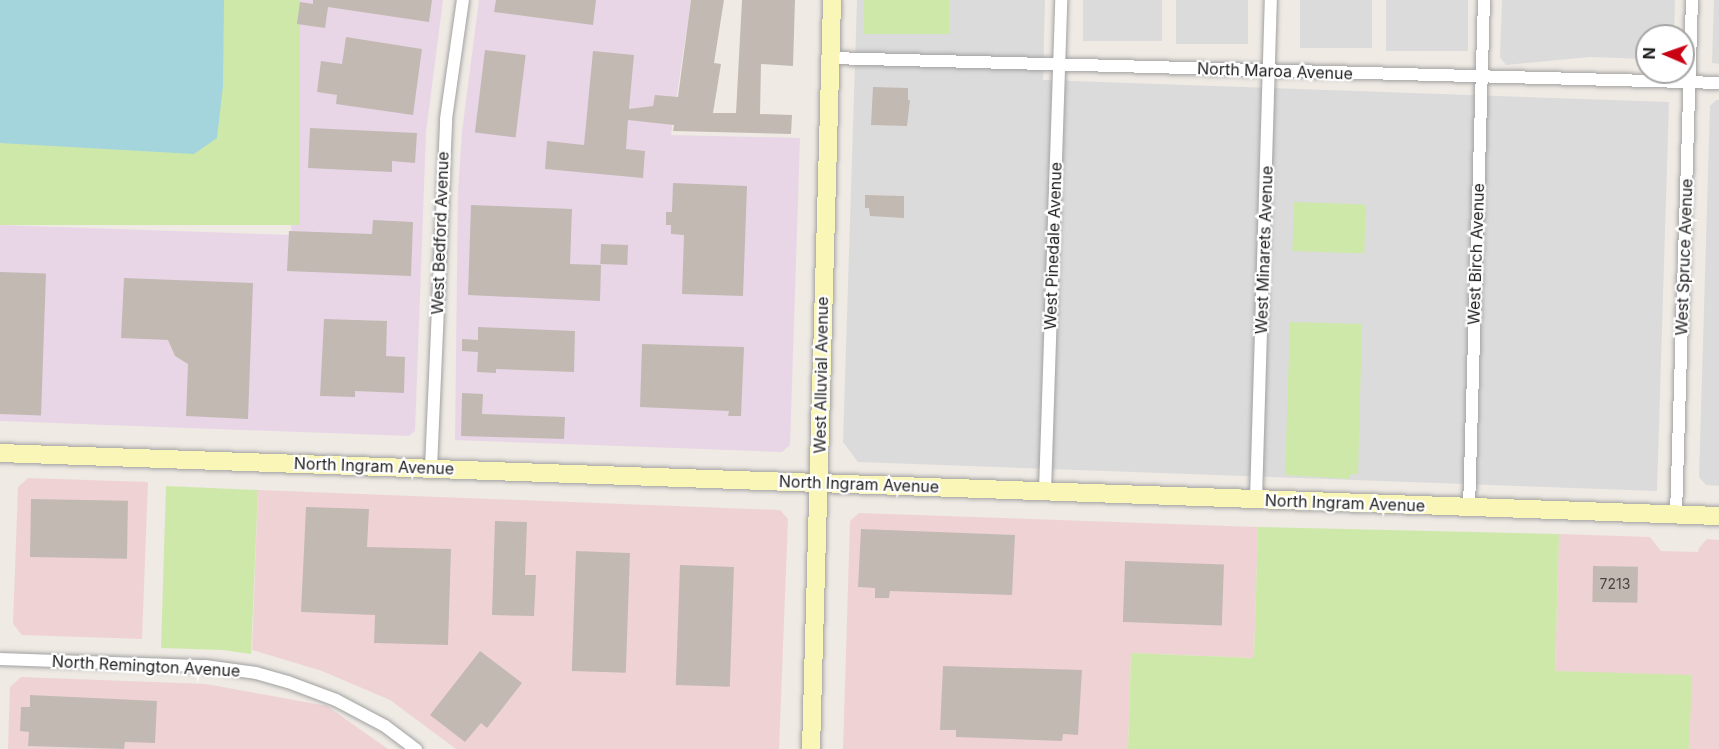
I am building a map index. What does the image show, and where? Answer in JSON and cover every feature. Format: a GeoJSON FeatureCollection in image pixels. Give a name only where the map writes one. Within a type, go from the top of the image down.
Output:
{"type":"FeatureCollection","features":[{"type":"Feature","properties":{"kind":"street","name":"West Bedford Avenue"},"geometry":{"type":"LineString","coordinates":[[431,468],[445,130],[463,0]]}},
{"type":"Feature","properties":{"kind":"street","name":"West Alluvial Avenue"},"geometry":{"type":"LineString","coordinates":[[811,749],[832,0]]}},
{"type":"Feature","properties":{"kind":"street","name":"West Pinedale Avenue"},"geometry":{"type":"LineString","coordinates":[[1045,491],[1061,0]]}},
{"type":"Feature","properties":{"kind":"street","name":"West Minarets Avenue"},"geometry":{"type":"LineString","coordinates":[[1256,499],[1271,0]]}},
{"type":"Feature","properties":{"kind":"street","name":"West Birch Avenue"},"geometry":{"type":"LineString","coordinates":[[1469,508],[1484,0]]}},
{"type":"Feature","properties":{"kind":"street","name":"West Spruce Avenue"},"geometry":{"type":"LineString","coordinates":[[1691,24],[1692,0]]}},
{"type":"Feature","properties":{"kind":"street","name":"North Maroa Avenue"},"geometry":{"type":"LineString","coordinates":[[831,58],[1635,80]]}},
{"type":"Feature","properties":{"kind":"street","name":"North Maroa Avenue"},"geometry":{"type":"LineString","coordinates":[[1695,82],[1719,83]]}},
{"type":"Feature","properties":{"kind":"street","name":"West Spruce Avenue"},"geometry":{"type":"LineString","coordinates":[[1676,514],[1689,84]]}},
{"type":"Feature","properties":{"kind":"street","name":"North Ingram Avenue"},"geometry":{"type":"LineString","coordinates":[[0,453],[1719,516]]}},
{"type":"Feature","properties":{"kind":"street","name":"North Remington Avenue"},"geometry":{"type":"LineString","coordinates":[[0,659],[205,666],[256,673],[336,700],[386,726],[416,749]]}},
{"type":"Feature","properties":{"kind":"shaded area"},"geometry":{"type":"Polygon","coordinates":[[[300,0],[443,0],[426,132],[415,431],[409,436],[0,421],[0,225],[291,235],[300,0]]]}},
{"type":"Feature","properties":{"kind":"shaded area"},"geometry":{"type":"Polygon","coordinates":[[[479,0],[691,0],[671,135],[800,138],[790,445],[782,452],[455,440],[458,191],[462,132],[479,0]]]}},
{"type":"Feature","properties":{"kind":"shaded area"},"geometry":{"type":"Polygon","coordinates":[[[857,0],[1045,0],[1043,80],[1669,102],[1657,491],[858,462],[843,442],[857,0]]]}},
{"type":"Feature","properties":{"kind":"shaded area"},"geometry":{"type":"Polygon","coordinates":[[[1083,0],[1162,0],[1162,41],[1083,41],[1083,0]]]}},
{"type":"Feature","properties":{"kind":"shaded area"},"geometry":{"type":"Polygon","coordinates":[[[1176,0],[1248,0],[1248,44],[1176,44],[1176,0]]]}},
{"type":"Feature","properties":{"kind":"shaded area"},"geometry":{"type":"Polygon","coordinates":[[[1300,0],[1372,0],[1372,48],[1300,48],[1300,0]]]}},
{"type":"Feature","properties":{"kind":"shaded area"},"geometry":{"type":"Polygon","coordinates":[[[1386,0],[1468,0],[1468,51],[1386,51],[1386,0]]]}},
{"type":"Feature","properties":{"kind":"shaded area"},"geometry":{"type":"Polygon","coordinates":[[[1502,0],[1675,0],[1674,24],[1635,24],[1635,59],[1590,57],[1506,65],[1500,57],[1502,0]]]}},
{"type":"Feature","properties":{"kind":"shaded area"},"geometry":{"type":"Polygon","coordinates":[[[1714,0],[1719,0],[1719,64],[1712,63],[1714,0]]]}},
{"type":"Feature","properties":{"kind":"shaded area"},"geometry":{"type":"Polygon","coordinates":[[[1719,100],[1719,486],[1706,485],[1699,477],[1710,106],[1719,100]]]}},
{"type":"Feature","properties":{"kind":"shaded area"},"geometry":{"type":"Polygon","coordinates":[[[28,478],[148,482],[142,639],[22,635],[13,624],[18,487],[28,478]]]}},
{"type":"Feature","properties":{"kind":"shaded area"},"geometry":{"type":"Polygon","coordinates":[[[258,490],[780,510],[788,519],[779,749],[456,749],[390,700],[322,671],[252,650],[258,490]]]}},
{"type":"Feature","properties":{"kind":"shaded area"},"geometry":{"type":"Polygon","coordinates":[[[859,513],[1258,527],[1254,658],[1131,653],[1128,749],[843,749],[850,521],[859,513]]]}},
{"type":"Feature","properties":{"kind":"shaded area"},"geometry":{"type":"Polygon","coordinates":[[[1559,534],[1650,537],[1661,551],[1698,552],[1707,539],[1719,540],[1719,749],[1689,749],[1555,672],[1559,534]]]}},
{"type":"Feature","properties":{"kind":"shaded area"},"geometry":{"type":"Polygon","coordinates":[[[21,677],[206,684],[327,706],[388,749],[8,749],[10,687],[21,677]]]}},
{"type":"Feature","properties":{"kind":"green space"},"geometry":{"type":"Polygon","coordinates":[[[0,0],[300,0],[300,225],[0,225],[0,0]]]}},
{"type":"Feature","properties":{"kind":"green space"},"geometry":{"type":"Polygon","coordinates":[[[864,0],[949,0],[949,34],[864,34],[864,0]]]}},
{"type":"Feature","properties":{"kind":"green space"},"geometry":{"type":"Polygon","coordinates":[[[1294,202],[1366,205],[1364,253],[1292,251],[1294,202]]]}},
{"type":"Feature","properties":{"kind":"green space"},"geometry":{"type":"Polygon","coordinates":[[[1290,322],[1362,324],[1358,474],[1351,474],[1349,479],[1285,475],[1290,322]]]}},
{"type":"Feature","properties":{"kind":"green space"},"geometry":{"type":"Polygon","coordinates":[[[166,486],[258,490],[251,654],[223,650],[161,648],[166,486]]]}},
{"type":"Feature","properties":{"kind":"green space"},"geometry":{"type":"Polygon","coordinates":[[[1258,527],[1559,534],[1555,671],[1692,675],[1689,749],[1128,749],[1131,653],[1254,658],[1258,527]]]}},
{"type":"Feature","properties":{"kind":"water"},"geometry":{"type":"Polygon","coordinates":[[[0,0],[224,0],[223,86],[217,138],[194,154],[0,143],[0,0]]]}},
{"type":"Feature","properties":{"kind":"building"},"geometry":{"type":"Polygon","coordinates":[[[313,0],[432,0],[429,22],[328,7],[325,28],[297,24],[300,2],[313,4],[313,0]]]}},
{"type":"Feature","properties":{"kind":"building"},"geometry":{"type":"Polygon","coordinates":[[[496,0],[596,0],[593,25],[494,12],[496,0]]]}},
{"type":"Feature","properties":{"kind":"building"},"geometry":{"type":"Polygon","coordinates":[[[691,0],[724,0],[714,63],[721,64],[713,113],[736,113],[742,0],[795,0],[793,66],[761,64],[760,114],[792,115],[791,134],[673,131],[674,125],[628,120],[626,149],[645,151],[643,178],[545,169],[547,141],[584,145],[593,51],[634,55],[629,109],[653,106],[655,95],[678,97],[691,0]]]}},
{"type":"Feature","properties":{"kind":"building"},"geometry":{"type":"Polygon","coordinates":[[[346,37],[422,49],[413,115],[336,104],[337,95],[317,92],[321,61],[342,64],[346,37]]]}},
{"type":"Feature","properties":{"kind":"building"},"geometry":{"type":"Polygon","coordinates":[[[485,50],[526,55],[516,137],[475,132],[485,50]]]}},
{"type":"Feature","properties":{"kind":"building"},"geometry":{"type":"Polygon","coordinates":[[[873,87],[908,88],[908,100],[910,100],[907,126],[871,125],[873,87]]]}},
{"type":"Feature","properties":{"kind":"building"},"geometry":{"type":"Polygon","coordinates":[[[310,128],[417,133],[415,163],[392,161],[392,172],[308,168],[310,128]]]}},
{"type":"Feature","properties":{"kind":"building"},"geometry":{"type":"Polygon","coordinates":[[[673,183],[747,186],[743,296],[682,294],[684,235],[671,234],[671,225],[666,225],[666,212],[672,212],[673,183]]]}},
{"type":"Feature","properties":{"kind":"building"},"geometry":{"type":"Polygon","coordinates":[[[865,195],[904,196],[904,218],[870,216],[869,208],[865,208],[865,195]]]}},
{"type":"Feature","properties":{"kind":"building"},"geometry":{"type":"Polygon","coordinates":[[[471,205],[572,209],[570,264],[601,265],[600,301],[468,295],[471,205]]]}},
{"type":"Feature","properties":{"kind":"building"},"geometry":{"type":"Polygon","coordinates":[[[373,220],[413,222],[411,276],[287,271],[289,231],[372,234],[373,220]]]}},
{"type":"Feature","properties":{"kind":"building"},"geometry":{"type":"Polygon","coordinates":[[[601,244],[628,245],[627,265],[600,264],[601,244]]]}},
{"type":"Feature","properties":{"kind":"building"},"geometry":{"type":"Polygon","coordinates":[[[0,272],[46,274],[41,416],[0,414],[0,272]]]}},
{"type":"Feature","properties":{"kind":"building"},"geometry":{"type":"Polygon","coordinates":[[[124,278],[253,283],[248,419],[186,416],[188,364],[175,356],[168,340],[121,338],[124,278]]]}},
{"type":"Feature","properties":{"kind":"building"},"geometry":{"type":"Polygon","coordinates":[[[324,319],[387,321],[386,356],[405,357],[404,393],[355,391],[355,397],[320,396],[324,319]]]}},
{"type":"Feature","properties":{"kind":"building"},"geometry":{"type":"Polygon","coordinates":[[[478,327],[575,331],[574,372],[496,369],[496,373],[477,372],[478,352],[462,351],[462,339],[478,340],[478,327]]]}},
{"type":"Feature","properties":{"kind":"building"},"geometry":{"type":"Polygon","coordinates":[[[642,344],[744,347],[741,416],[728,416],[729,411],[640,407],[642,344]]]}},
{"type":"Feature","properties":{"kind":"building"},"geometry":{"type":"Polygon","coordinates":[[[462,393],[483,394],[482,414],[565,417],[564,439],[461,436],[462,393]]]}},
{"type":"Feature","properties":{"kind":"building"},"geometry":{"type":"Polygon","coordinates":[[[31,499],[128,501],[127,559],[30,557],[31,499]]]}},
{"type":"Feature","properties":{"kind":"building"},"geometry":{"type":"Polygon","coordinates":[[[306,507],[369,509],[367,547],[451,549],[448,645],[374,643],[375,615],[301,612],[306,507]]]}},
{"type":"Feature","properties":{"kind":"building"},"geometry":{"type":"Polygon","coordinates":[[[495,521],[527,522],[525,575],[536,575],[534,616],[492,615],[495,521]]]}},
{"type":"Feature","properties":{"kind":"building"},"geometry":{"type":"Polygon","coordinates":[[[861,529],[1015,535],[1012,595],[890,591],[889,598],[875,598],[875,588],[858,587],[861,529]]]}},
{"type":"Feature","properties":{"kind":"building"},"geometry":{"type":"Polygon","coordinates":[[[576,551],[630,553],[626,673],[572,671],[576,551]]]}},
{"type":"Feature","properties":{"kind":"building"},"geometry":{"type":"Polygon","coordinates":[[[1125,561],[1224,564],[1222,625],[1123,622],[1125,561]]]}},
{"type":"Feature","properties":{"kind":"building"},"geometry":{"type":"Polygon","coordinates":[[[680,565],[734,567],[730,687],[676,685],[680,565]]]}},
{"type":"Feature","properties":{"kind":"building"},"geometry":{"type":"Polygon","coordinates":[[[1593,566],[1638,567],[1637,603],[1592,602],[1593,566]]]}},
{"type":"Feature","properties":{"kind":"building"},"geometry":{"type":"Polygon","coordinates":[[[480,651],[522,683],[487,728],[481,723],[465,742],[430,715],[480,651]]]}},
{"type":"Feature","properties":{"kind":"building"},"geometry":{"type":"Polygon","coordinates":[[[943,666],[1082,670],[1078,735],[1063,734],[1062,741],[956,737],[956,730],[940,730],[943,666]]]}},
{"type":"Feature","properties":{"kind":"building"},"geometry":{"type":"Polygon","coordinates":[[[30,695],[157,701],[155,743],[125,742],[124,749],[28,746],[29,732],[20,731],[21,707],[30,707],[30,695]]]}}]}
